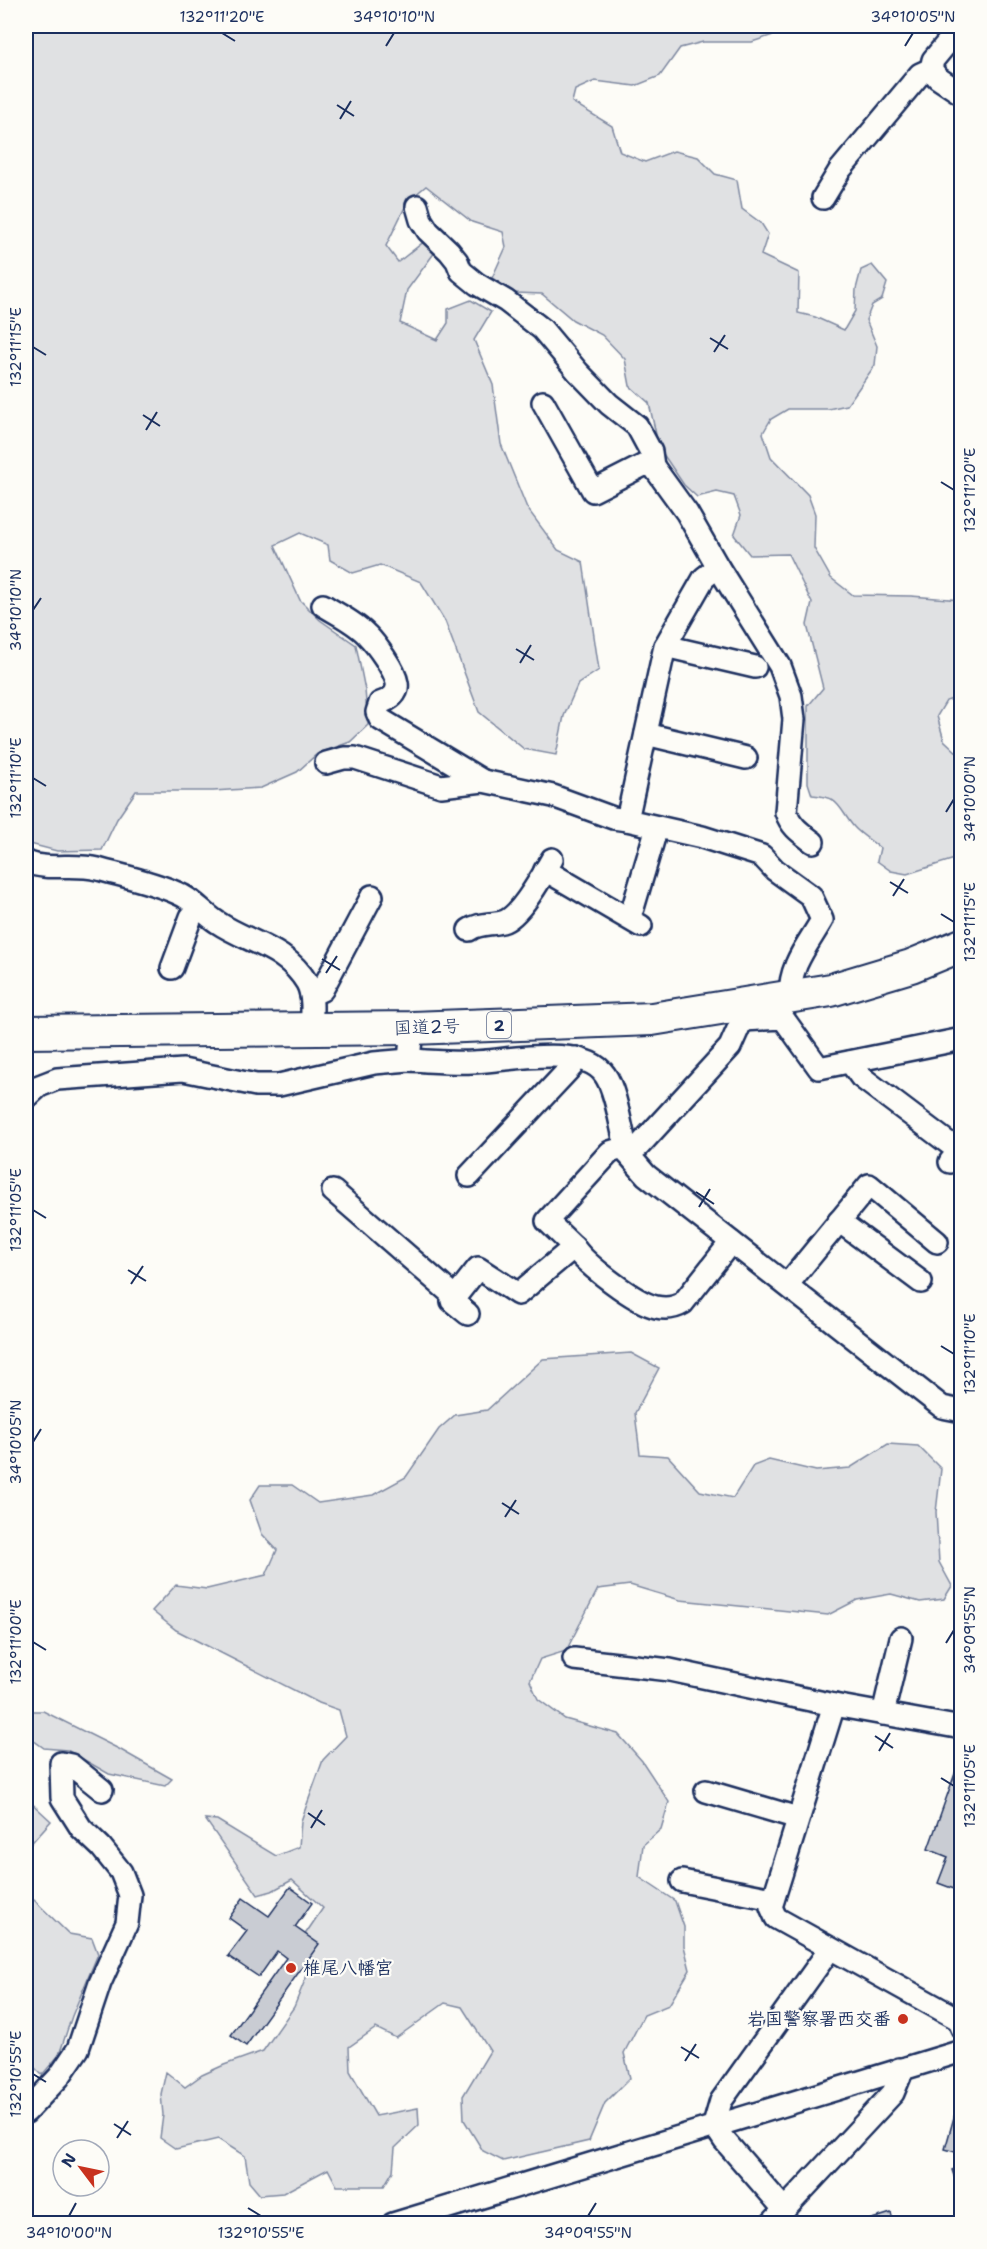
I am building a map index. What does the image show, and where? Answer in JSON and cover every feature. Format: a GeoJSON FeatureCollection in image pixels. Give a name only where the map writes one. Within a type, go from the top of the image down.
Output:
{"type":"FeatureCollection","features":[{"type":"Feature","properties":{"kind":"highway","name":"国道2号"},"geometry":{"type":"LineString","coordinates":[[26,1032],[412,1028],[652,1019],[743,1012],[790,997],[831,990],[910,966],[962,945]]}},
{"type":"Feature","properties":{"kind":"street"},"geometry":{"type":"LineString","coordinates":[[931,69],[933,60],[961,26]]}},
{"type":"Feature","properties":{"kind":"street"},"geometry":{"type":"LineString","coordinates":[[931,69],[938,78],[962,94]]}},
{"type":"Feature","properties":{"kind":"street"},"geometry":{"type":"LineString","coordinates":[[823,198],[840,170],[920,74],[931,69]]}},
{"type":"Feature","properties":{"kind":"street"},"geometry":{"type":"LineString","coordinates":[[417,206],[421,220],[428,231],[449,251],[461,271],[477,284],[506,301],[542,329],[609,404],[637,426],[651,452],[653,466],[687,513],[780,666],[791,696],[794,719],[786,812],[789,822],[813,842]]}},
{"type":"Feature","properties":{"kind":"street"},"geometry":{"type":"LineString","coordinates":[[543,402],[593,490],[644,465],[653,466]]}},
{"type":"Feature","properties":{"kind":"street"},"geometry":{"type":"LineString","coordinates":[[627,820],[665,646],[704,578],[718,567]]}},
{"type":"Feature","properties":{"kind":"street"},"geometry":{"type":"LineString","coordinates":[[323,605],[367,634],[385,658],[398,683],[396,692],[390,699],[380,703],[377,712],[380,719],[483,781]]}},
{"type":"Feature","properties":{"kind":"street"},"geometry":{"type":"LineString","coordinates":[[665,646],[755,667]]}},
{"type":"Feature","properties":{"kind":"street"},"geometry":{"type":"LineString","coordinates":[[646,734],[746,758]]}},
{"type":"Feature","properties":{"kind":"street"},"geometry":{"type":"LineString","coordinates":[[326,763],[344,758],[355,758],[441,786],[483,781],[553,796],[613,818],[702,837],[762,856],[776,870],[811,896],[822,920],[792,971],[789,981],[790,997]]}},
{"type":"Feature","properties":{"kind":"street"},"geometry":{"type":"LineString","coordinates":[[469,930],[476,926],[504,922],[524,903],[549,865],[634,922],[633,908],[657,827]]}},
{"type":"Feature","properties":{"kind":"street"},"geometry":{"type":"LineString","coordinates":[[26,862],[39,867],[79,866],[96,869],[176,892],[189,899],[226,928],[278,953],[299,973],[308,985],[311,995],[311,1028]]}},
{"type":"Feature","properties":{"kind":"street"},"geometry":{"type":"LineString","coordinates":[[311,995],[322,990],[372,896]]}},
{"type":"Feature","properties":{"kind":"street"},"geometry":{"type":"LineString","coordinates":[[172,968],[190,917],[199,908]]}},
{"type":"Feature","properties":{"kind":"street"},"geometry":{"type":"LineString","coordinates":[[731,1242],[683,1303],[676,1308],[655,1307],[620,1288],[581,1258],[574,1247],[547,1221],[610,1152],[639,1146],[729,1047],[743,1012],[783,1018],[819,1068],[962,1039]]}},
{"type":"Feature","properties":{"kind":"street"},"geometry":{"type":"LineString","coordinates":[[409,1060],[412,1028]]}},
{"type":"Feature","properties":{"kind":"street"},"geometry":{"type":"LineString","coordinates":[[26,1098],[39,1086],[57,1079],[183,1070],[256,1085],[279,1085],[374,1063],[409,1060],[472,1062],[555,1056],[576,1058],[594,1064],[605,1073],[611,1088],[627,1150],[646,1175],[942,1407],[962,1411]]}},
{"type":"Feature","properties":{"kind":"street"},"geometry":{"type":"LineString","coordinates":[[470,1176],[572,1066],[576,1058]]}},
{"type":"Feature","properties":{"kind":"street"},"geometry":{"type":"LineString","coordinates":[[850,1062],[861,1077],[959,1151],[950,1162]]}},
{"type":"Feature","properties":{"kind":"street"},"geometry":{"type":"LineString","coordinates":[[787,1285],[868,1185],[937,1242]]}},
{"type":"Feature","properties":{"kind":"street"},"geometry":{"type":"LineString","coordinates":[[333,1191],[455,1297]]}},
{"type":"Feature","properties":{"kind":"street"},"geometry":{"type":"LineString","coordinates":[[839,1221],[921,1282]]}},
{"type":"Feature","properties":{"kind":"street"},"geometry":{"type":"LineString","coordinates":[[468,1314],[452,1300],[478,1268],[518,1294],[574,1247]]}},
{"type":"Feature","properties":{"kind":"street"},"geometry":{"type":"LineString","coordinates":[[883,1714],[901,1638]]}},
{"type":"Feature","properties":{"kind":"street"},"geometry":{"type":"LineString","coordinates":[[574,1659],[670,1670],[834,1705],[962,1728]]}},
{"type":"Feature","properties":{"kind":"street"},"geometry":{"type":"LineString","coordinates":[[834,1705],[771,1907],[776,1918],[958,2019],[962,2028]]}},
{"type":"Feature","properties":{"kind":"street"},"geometry":{"type":"LineString","coordinates":[[26,2112],[59,2077],[78,2049],[100,1983],[127,1923],[130,1895],[121,1872],[101,1846],[81,1828],[62,1798],[61,1763],[71,1765],[102,1790]]}},
{"type":"Feature","properties":{"kind":"street"},"geometry":{"type":"LineString","coordinates":[[706,1791],[798,1818]]}},
{"type":"Feature","properties":{"kind":"street"},"geometry":{"type":"LineString","coordinates":[[682,1881],[773,1899]]}},
{"type":"Feature","properties":{"kind":"street"},"geometry":{"type":"LineString","coordinates":[[830,1949],[721,2101],[714,2125],[777,2216],[892,2093],[900,2076],[899,2070]]}},
{"type":"Feature","properties":{"kind":"street"},"geometry":{"type":"LineString","coordinates":[[393,2223],[962,2051]]}},
{"type":"Feature","properties":{"kind":"shaded area"},"geometry":{"type":"Polygon","coordinates":[[[26,26],[795,26],[752,42],[703,42],[680,48],[660,76],[635,86],[595,81],[575,90],[572,102],[612,126],[620,152],[645,162],[674,151],[698,157],[715,174],[737,180],[742,209],[761,223],[768,234],[761,255],[799,273],[798,313],[815,317],[844,330],[855,311],[856,289],[861,270],[872,265],[887,283],[882,299],[872,305],[866,320],[877,346],[875,365],[847,405],[828,409],[788,409],[771,419],[763,433],[771,457],[808,495],[815,514],[814,548],[831,578],[853,595],[961,600],[961,696],[946,701],[937,716],[944,740],[961,756],[961,857],[907,874],[891,871],[877,861],[880,848],[857,830],[834,801],[812,795],[808,783],[808,706],[823,688],[807,625],[812,603],[788,554],[750,555],[734,535],[741,515],[734,496],[717,492],[697,497],[684,485],[659,448],[649,403],[630,386],[625,359],[602,335],[573,320],[542,294],[515,293],[492,278],[506,247],[503,232],[472,222],[426,186],[408,201],[386,246],[398,262],[425,241],[438,248],[407,290],[400,323],[437,340],[448,323],[448,309],[471,300],[491,312],[474,340],[493,385],[501,444],[527,508],[558,550],[583,562],[599,670],[578,684],[564,716],[556,755],[524,749],[479,712],[445,621],[421,582],[380,565],[353,573],[330,560],[328,545],[300,533],[275,545],[300,600],[320,620],[356,645],[365,690],[368,725],[350,742],[317,754],[297,772],[261,788],[213,791],[136,791],[117,819],[102,850],[57,851],[26,843],[26,26]]]}},
{"type":"Feature","properties":{"kind":"shaded area"},"geometry":{"type":"Polygon","coordinates":[[[961,46],[961,74],[955,69],[951,58],[961,46]]]}},
{"type":"Feature","properties":{"kind":"shaded area"},"geometry":{"type":"Polygon","coordinates":[[[631,1353],[659,1368],[635,1413],[640,1454],[668,1456],[700,1491],[733,1498],[753,1466],[769,1460],[816,1471],[850,1468],[888,1444],[918,1446],[941,1469],[936,1512],[939,1562],[952,1586],[944,1599],[920,1602],[891,1594],[857,1600],[828,1615],[680,1600],[630,1585],[598,1589],[566,1651],[540,1659],[530,1681],[538,1699],[565,1719],[618,1734],[642,1761],[669,1802],[661,1829],[643,1845],[639,1877],[675,1901],[684,1927],[684,1946],[690,1970],[669,2005],[644,2015],[624,2053],[630,2078],[605,2103],[589,2141],[503,2161],[483,2151],[464,2120],[463,2096],[490,2051],[462,2007],[445,2003],[396,2038],[376,2028],[349,2047],[350,2071],[376,2116],[418,2108],[419,2125],[395,2148],[393,2171],[384,2186],[337,2186],[328,2169],[283,2193],[260,2195],[249,2182],[245,2156],[218,2139],[176,2149],[160,2138],[163,2115],[161,2094],[166,2072],[185,2087],[202,2075],[263,2051],[294,2007],[312,1963],[304,1936],[323,1908],[292,1880],[272,1891],[258,1895],[205,1819],[217,1820],[276,1856],[299,1847],[301,1821],[323,1760],[346,1736],[339,1710],[319,1703],[176,1630],[152,1611],[176,1585],[207,1589],[266,1575],[277,1550],[262,1534],[250,1500],[260,1485],[292,1485],[318,1503],[373,1495],[406,1477],[439,1429],[455,1415],[487,1410],[543,1359],[631,1353]]]}},
{"type":"Feature","properties":{"kind":"shaded area"},"geometry":{"type":"Polygon","coordinates":[[[26,1711],[43,1711],[119,1749],[172,1779],[165,1786],[109,1774],[67,1750],[44,1748],[26,1735],[26,1711]]]}},
{"type":"Feature","properties":{"kind":"shaded area"},"geometry":{"type":"Polygon","coordinates":[[[26,1798],[51,1821],[26,1849],[26,1798]]]}},
{"type":"Feature","properties":{"kind":"shaded area"},"geometry":{"type":"Polygon","coordinates":[[[34,1900],[69,1934],[92,1938],[98,1954],[72,2016],[59,2055],[42,2075],[26,2059],[26,1902],[34,1900]]]}},
{"type":"Feature","properties":{"kind":"building"},"geometry":{"type":"Polygon","coordinates":[[[962,1754],[962,1892],[938,1883],[948,1857],[928,1849],[962,1754]]]}},
{"type":"Feature","properties":{"kind":"building","name":"椎尾八幡宮"},"geometry":{"type":"Polygon","coordinates":[[[290,1887],[312,1903],[295,1927],[319,1944],[246,2046],[231,2035],[286,1958],[277,1951],[259,1977],[228,1956],[247,1931],[229,1918],[243,1898],[269,1916],[290,1887]]]}},
{"type":"Feature","properties":{"kind":"building"},"geometry":{"type":"Polygon","coordinates":[[[962,2089],[962,2154],[945,2149],[962,2089]]]}},
{"type":"Feature","properties":{"kind":"building"},"geometry":{"type":"Polygon","coordinates":[[[962,2166],[962,2199],[952,2170],[962,2166]]]}},
{"type":"Feature","properties":{"kind":"building"},"geometry":{"type":"Polygon","coordinates":[[[891,2213],[894,2224],[856,2224],[891,2213]]]}},
{"type":"Feature","properties":{"kind":"place","name":"椎尾八幡宮"},"geometry":{"type":"Point","coordinates":[291,1968]}},
{"type":"Feature","properties":{"kind":"place","name":"岩国警察署西交番"},"geometry":{"type":"Point","coordinates":[903,2019]}}]}
